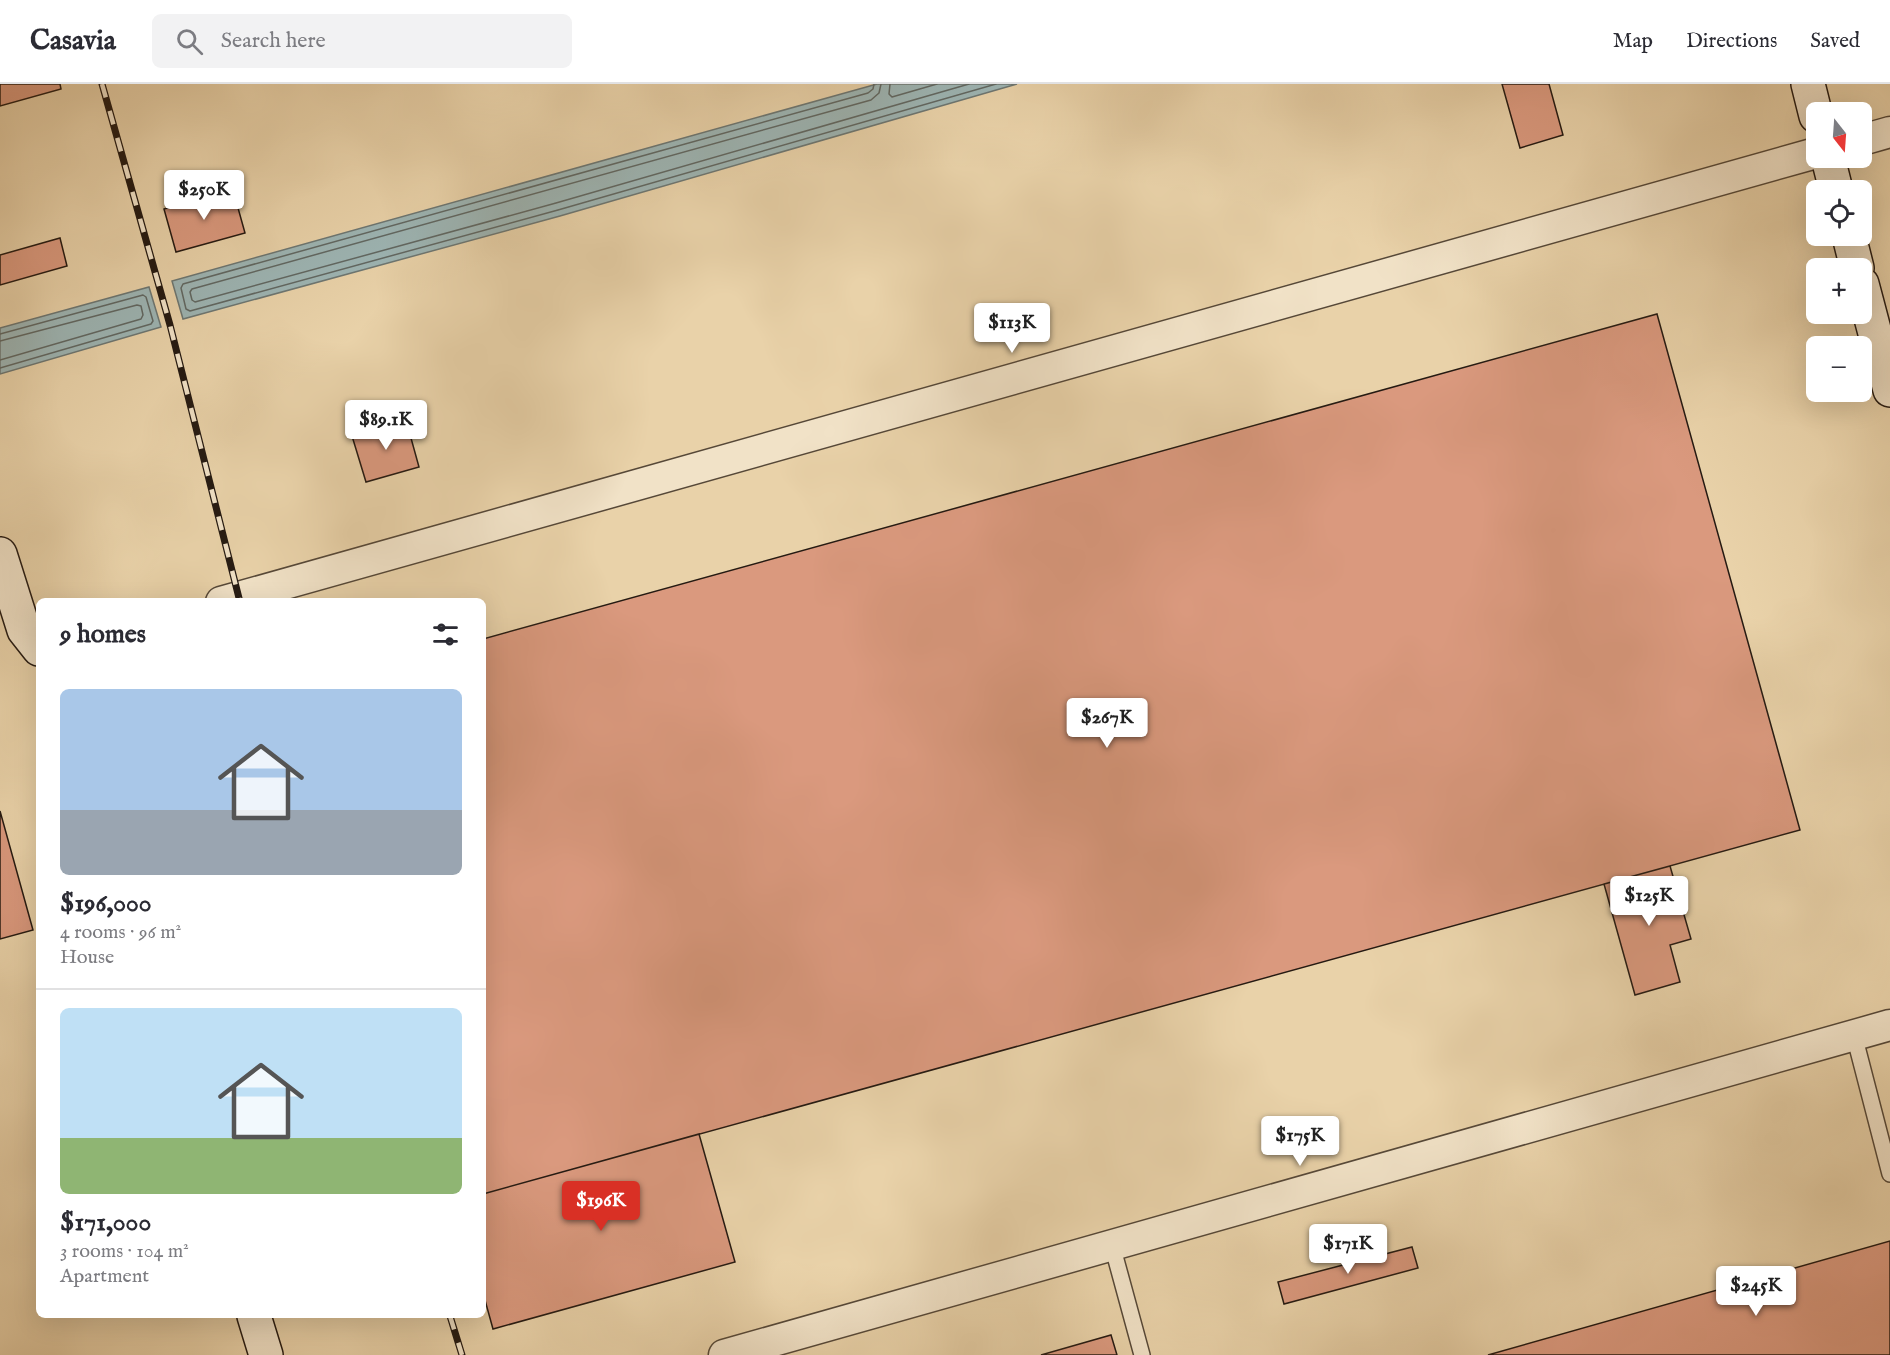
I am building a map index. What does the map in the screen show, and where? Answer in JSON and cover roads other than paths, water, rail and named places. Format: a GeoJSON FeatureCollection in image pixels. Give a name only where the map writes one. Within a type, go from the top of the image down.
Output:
{"type":"FeatureCollection","features":[{"type":"Feature","properties":{"kind":"street"},"geometry":{"type":"LineString","coordinates":[[1808,84],[1812,102]]}},
{"type":"Feature","properties":{"kind":"street"},"geometry":{"type":"LineString","coordinates":[[1872,137],[1890,132]]}},
{"type":"Feature","properties":{"kind":"street"},"geometry":{"type":"LineString","coordinates":[[234,598],[1806,156]]}},
{"type":"Feature","properties":{"kind":"street"},"geometry":{"type":"LineString","coordinates":[[1872,322],[1890,390]]}},
{"type":"Feature","properties":{"kind":"street"},"geometry":{"type":"LineString","coordinates":[[0,554],[24,630],[36,645]]}},
{"type":"Feature","properties":{"kind":"street"},"geometry":{"type":"LineString","coordinates":[[724,1355],[1890,1025]]}},
{"type":"Feature","properties":{"kind":"street"},"geometry":{"type":"LineString","coordinates":[[255,1318],[266,1355]]}},
{"type":"Feature","properties":{"kind":"lane"},"geometry":{"type":"LineString","coordinates":[[1854,1035],[1890,1174]]}},
{"type":"Feature","properties":{"kind":"lane"},"geometry":{"type":"LineString","coordinates":[[1112,1245],[1142,1355]]}},
{"type":"Feature","properties":{"kind":"water"},"geometry":{"type":"Polygon","coordinates":[[[877,84],[1017,84],[560,216],[183,319],[172,281],[877,84]]]}},
{"type":"Feature","properties":{"kind":"water"},"geometry":{"type":"Polygon","coordinates":[[[149,287],[161,327],[0,374],[0,328],[149,287]]]}},
{"type":"Feature","properties":{"kind":"railway"},"geometry":{"type":"LineString","coordinates":[[102,84],[170,325],[239,598]]}},
{"type":"Feature","properties":{"kind":"railway"},"geometry":{"type":"LineString","coordinates":[[451,1318],[462,1355]]}}]}
